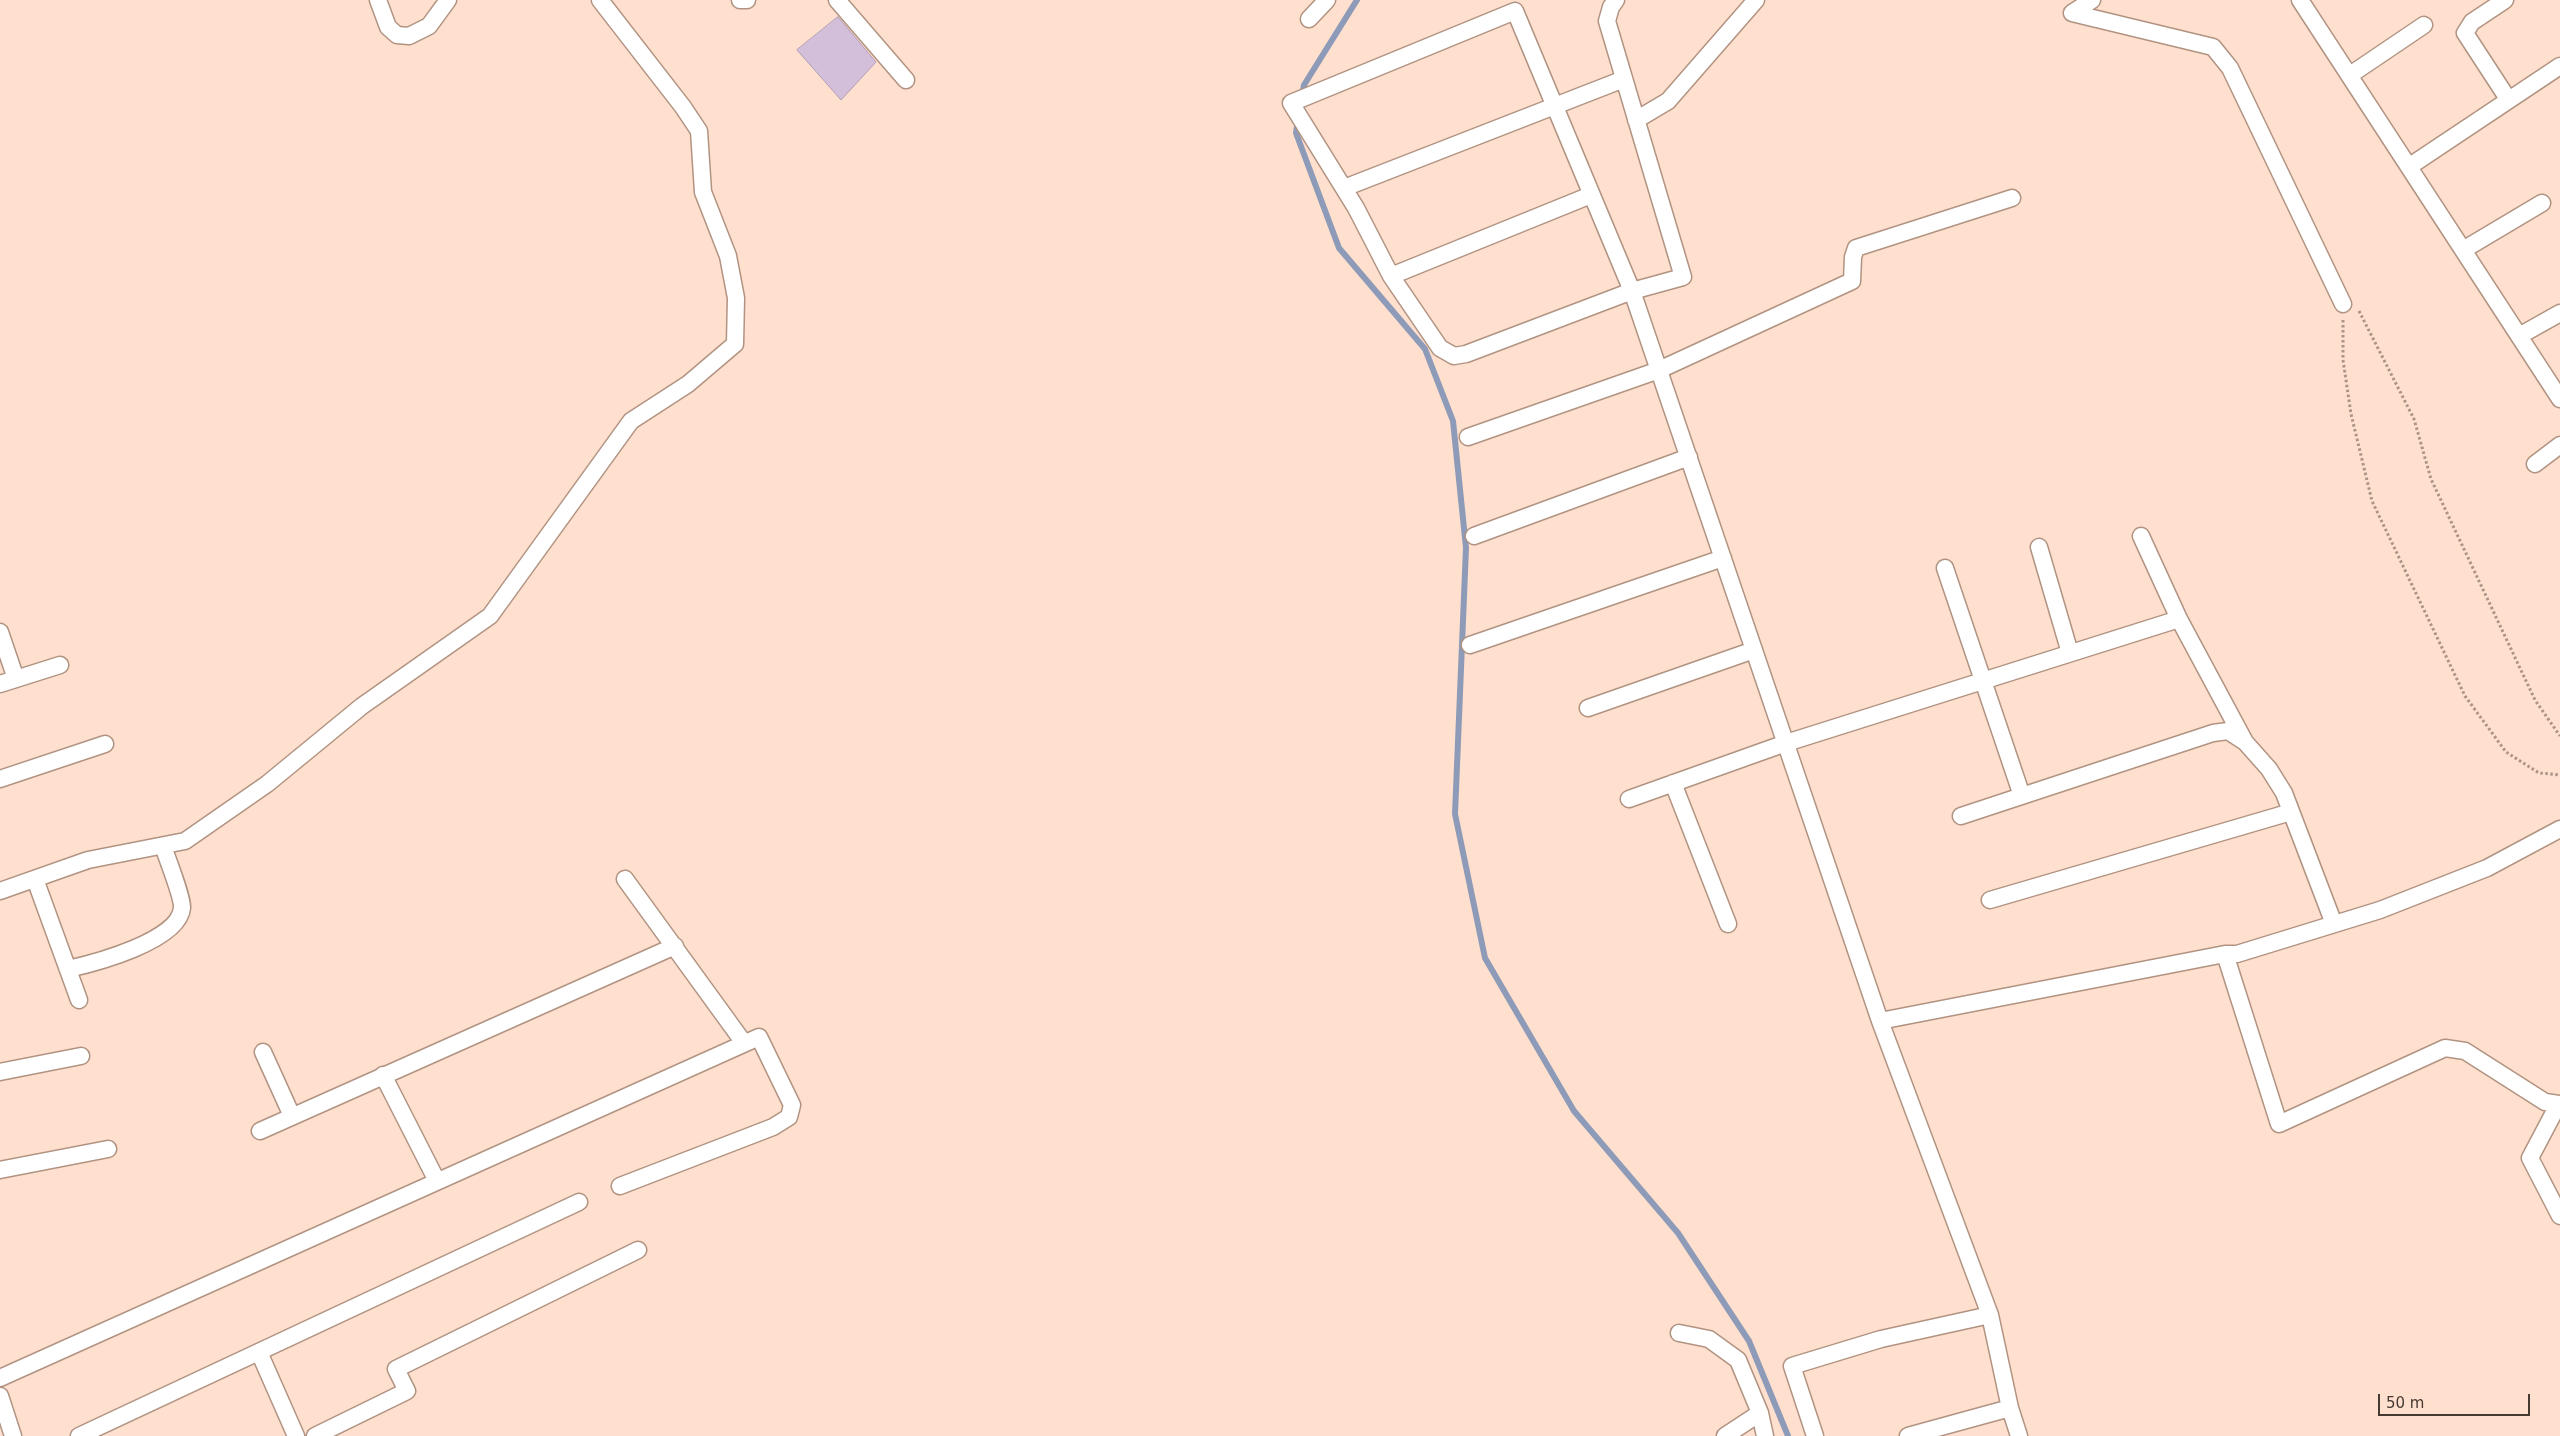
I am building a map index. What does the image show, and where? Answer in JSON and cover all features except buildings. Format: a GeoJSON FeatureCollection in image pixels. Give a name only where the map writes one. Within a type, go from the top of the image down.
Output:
{"type":"FeatureCollection","features":[{"type":"Feature","properties":{"kind":"street"},"geometry":{"type":"LineString","coordinates":[[378,0],[388,27],[397,35],[409,36],[429,26],[448,0]]}},
{"type":"Feature","properties":{"kind":"street"},"geometry":{"type":"LineString","coordinates":[[0,891],[88,860],[185,841],[267,784],[362,706],[490,616],[631,421],[688,384],[735,344],[736,298],[728,256],[703,192],[699,131],[683,107],[600,0]]}},
{"type":"Feature","properties":{"kind":"street"},"geometry":{"type":"LineString","coordinates":[[740,0],[747,0]]}},
{"type":"Feature","properties":{"kind":"street"},"geometry":{"type":"LineString","coordinates":[[837,0],[906,80]]}},
{"type":"Feature","properties":{"kind":"street"},"geometry":{"type":"LineString","coordinates":[[1309,20],[1327,0]]}},
{"type":"Feature","properties":{"kind":"street"},"geometry":{"type":"LineString","coordinates":[[1616,0],[1611,7],[1607,21],[1683,277],[1632,292],[1466,354],[1454,356],[1440,348],[1391,276],[1344,188],[1291,102],[1514,11],[1632,292],[1880,1021],[1990,1315],[2010,1408],[2019,1436]]}},
{"type":"Feature","properties":{"kind":"street"},"geometry":{"type":"LineString","coordinates":[[1636,120],[1668,101],[1756,0]]}},
{"type":"Feature","properties":{"kind":"street"},"geometry":{"type":"LineString","coordinates":[[2092,0],[2072,13],[2213,47],[2230,68],[2343,304]]}},
{"type":"Feature","properties":{"kind":"street"},"geometry":{"type":"LineString","coordinates":[[2300,0],[2393,144],[2410,166],[2560,399]]}},
{"type":"Feature","properties":{"kind":"street"},"geometry":{"type":"LineString","coordinates":[[2505,0],[2472,22],[2466,33],[2508,99]]}},
{"type":"Feature","properties":{"kind":"street"},"geometry":{"type":"LineString","coordinates":[[2350,75],[2424,25]]}},
{"type":"Feature","properties":{"kind":"street"},"geometry":{"type":"LineString","coordinates":[[2410,166],[2560,66]]}},
{"type":"Feature","properties":{"kind":"street"},"geometry":{"type":"LineString","coordinates":[[1344,188],[1624,79]]}},
{"type":"Feature","properties":{"kind":"street"},"geometry":{"type":"LineString","coordinates":[[1391,276],[1591,194]]}},
{"type":"Feature","properties":{"kind":"street"},"geometry":{"type":"LineString","coordinates":[[1468,437],[1659,370],[1852,281],[1854,273],[1853,256],[1856,248],[2012,198]]}},
{"type":"Feature","properties":{"kind":"street"},"geometry":{"type":"LineString","coordinates":[[2463,250],[2542,203]]}},
{"type":"Feature","properties":{"kind":"street"},"geometry":{"type":"LineString","coordinates":[[2518,336],[2560,313]]}},
{"type":"Feature","properties":{"kind":"street"},"geometry":{"type":"LineString","coordinates":[[2535,464],[2560,445]]}},
{"type":"Feature","properties":{"kind":"street"},"geometry":{"type":"LineString","coordinates":[[1474,536],[1688,457]]}},
{"type":"Feature","properties":{"kind":"street"},"geometry":{"type":"LineString","coordinates":[[2141,536],[2179,619],[2245,742],[2269,769],[2284,793],[2334,924]]}},
{"type":"Feature","properties":{"kind":"street"},"geometry":{"type":"LineString","coordinates":[[2039,547],[2070,653]]}},
{"type":"Feature","properties":{"kind":"street"},"geometry":{"type":"LineString","coordinates":[[1470,645],[1723,558]]}},
{"type":"Feature","properties":{"kind":"street"},"geometry":{"type":"LineString","coordinates":[[1945,568],[2022,796]]}},
{"type":"Feature","properties":{"kind":"street"},"geometry":{"type":"LineString","coordinates":[[1630,799],[1786,742],[2179,619]]}},
{"type":"Feature","properties":{"kind":"street"},"geometry":{"type":"LineString","coordinates":[[0,632],[16,679]]}},
{"type":"Feature","properties":{"kind":"street"},"geometry":{"type":"LineString","coordinates":[[1588,708],[1754,650]]}},
{"type":"Feature","properties":{"kind":"street"},"geometry":{"type":"LineString","coordinates":[[0,684],[60,665]]}},
{"type":"Feature","properties":{"kind":"street"},"geometry":{"type":"LineString","coordinates":[[1961,816],[2213,733],[2228,731],[2245,742]]}},
{"type":"Feature","properties":{"kind":"street"},"geometry":{"type":"LineString","coordinates":[[0,779],[105,744]]}},
{"type":"Feature","properties":{"kind":"street"},"geometry":{"type":"LineString","coordinates":[[1673,783],[1728,924]]}},
{"type":"Feature","properties":{"kind":"street"},"geometry":{"type":"LineString","coordinates":[[1990,900],[2291,812]]}},
{"type":"Feature","properties":{"kind":"street"},"geometry":{"type":"LineString","coordinates":[[1880,1021],[2224,954],[2237,954],[2380,910],[2487,868],[2560,829]]}},
{"type":"Feature","properties":{"kind":"street"},"geometry":{"type":"LineString","coordinates":[[68,969],[112,958],[162,934],[177,922],[182,908],[163,846]]}},
{"type":"Feature","properties":{"kind":"street"},"geometry":{"type":"LineString","coordinates":[[35,879],[79,1000]]}},
{"type":"Feature","properties":{"kind":"street"},"geometry":{"type":"LineString","coordinates":[[625,879],[744,1043]]}},
{"type":"Feature","properties":{"kind":"street"},"geometry":{"type":"LineString","coordinates":[[260,1131],[675,946]]}},
{"type":"Feature","properties":{"kind":"street"},"geometry":{"type":"LineString","coordinates":[[2224,954],[2279,1124],[2445,1048],[2465,1050],[2544,1102],[2559,1105],[2530,1158],[2560,1216]]}},
{"type":"Feature","properties":{"kind":"street"},"geometry":{"type":"LineString","coordinates":[[0,1378],[759,1037],[792,1105],[789,1118],[773,1127],[620,1186]]}},
{"type":"Feature","properties":{"kind":"street"},"geometry":{"type":"LineString","coordinates":[[263,1052],[292,1116]]}},
{"type":"Feature","properties":{"kind":"street"},"geometry":{"type":"LineString","coordinates":[[0,1072],[82,1056]]}},
{"type":"Feature","properties":{"kind":"street"},"geometry":{"type":"LineString","coordinates":[[383,1075],[437,1181]]}},
{"type":"Feature","properties":{"kind":"street"},"geometry":{"type":"LineString","coordinates":[[0,1170],[108,1149]]}},
{"type":"Feature","properties":{"kind":"street"},"geometry":{"type":"LineString","coordinates":[[79,1436],[579,1202]]}},
{"type":"Feature","properties":{"kind":"street"},"geometry":{"type":"LineString","coordinates":[[315,1436],[407,1391],[396,1369],[638,1250]]}},
{"type":"Feature","properties":{"kind":"street"},"geometry":{"type":"LineString","coordinates":[[1815,1436],[1792,1366],[1882,1339],[1990,1315]]}},
{"type":"Feature","properties":{"kind":"street"},"geometry":{"type":"LineString","coordinates":[[1679,1333],[1709,1339],[1738,1360],[1760,1413],[1765,1436]]}},
{"type":"Feature","properties":{"kind":"street"},"geometry":{"type":"LineString","coordinates":[[259,1352],[296,1436]]}},
{"type":"Feature","properties":{"kind":"street"},"geometry":{"type":"LineString","coordinates":[[0,1396],[13,1436]]}},
{"type":"Feature","properties":{"kind":"street"},"geometry":{"type":"LineString","coordinates":[[1908,1436],[2010,1408]]}},
{"type":"Feature","properties":{"kind":"street"},"geometry":{"type":"LineString","coordinates":[[1725,1436],[1760,1413]]}},
{"type":"Feature","properties":{"kind":"path"},"geometry":{"type":"LineString","coordinates":[[2560,736],[2535,700],[2431,479],[2414,419],[2356,305],[2343,304],[2343,360],[2372,501],[2465,696],[2506,752],[2539,773],[2560,775]]}},
{"type":"Feature","properties":{"kind":"waterway"},"geometry":{"type":"LineString","coordinates":[[1302,96],[1304,85],[1357,0]]}},
{"type":"Feature","properties":{"kind":"waterway"},"geometry":{"type":"LineString","coordinates":[[1298,120],[1296,133],[1339,248],[1425,349],[1453,421],[1466,548],[1455,814],[1485,958],[1574,1111],[1678,1233],[1749,1341],[1788,1436]]}}]}
